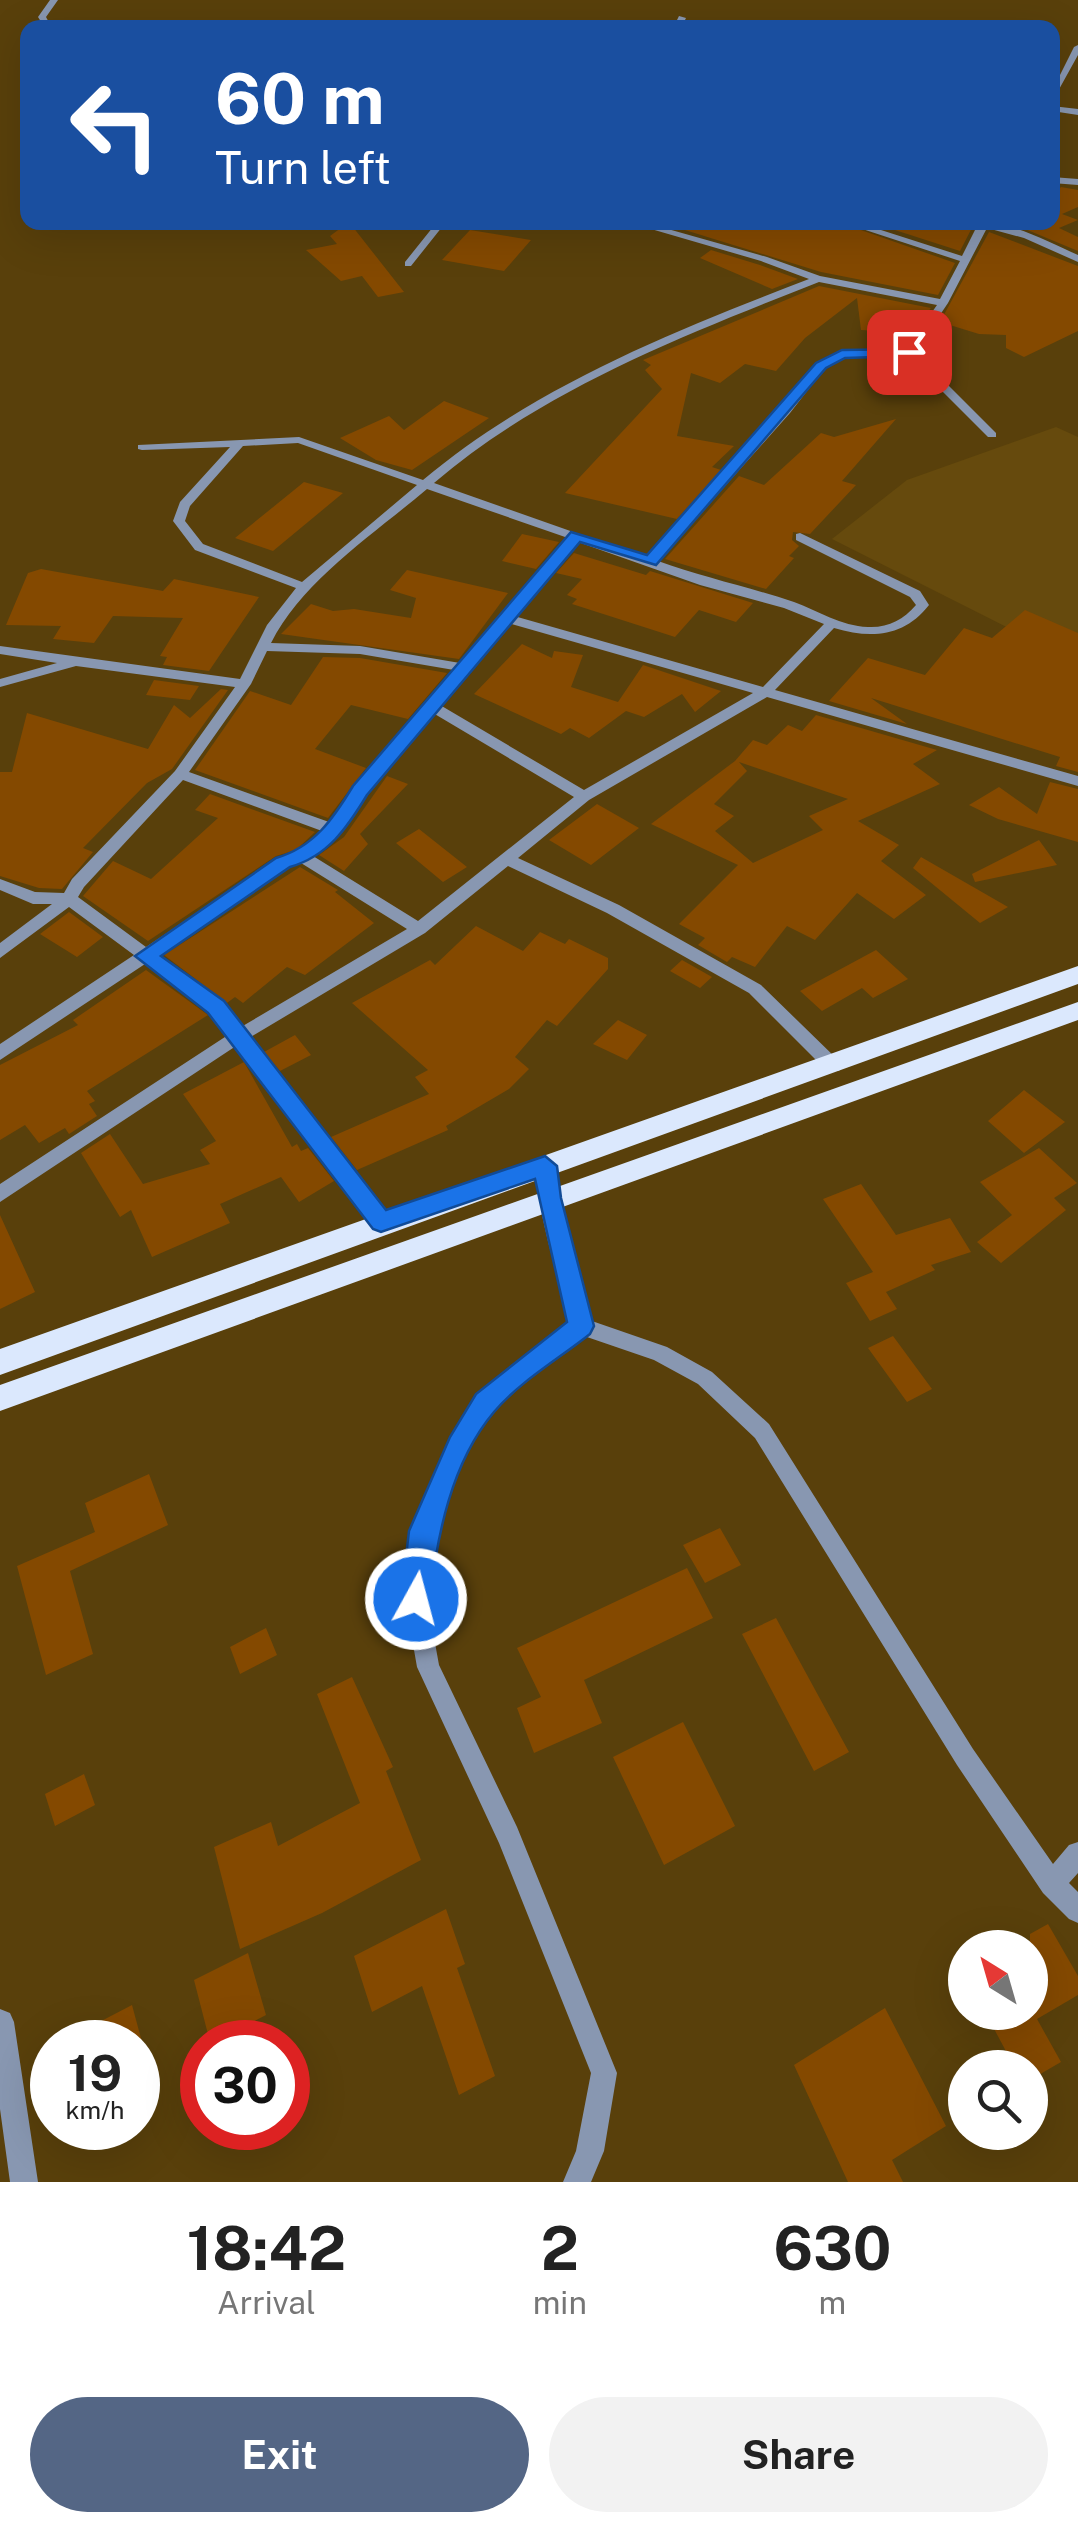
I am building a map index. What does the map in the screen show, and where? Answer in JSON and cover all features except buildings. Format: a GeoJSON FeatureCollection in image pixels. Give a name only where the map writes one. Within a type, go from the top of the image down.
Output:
{"type":"FeatureCollection","features":[{"type":"Feature","properties":{"kind":"main road"},"geometry":{"type":"LineString","coordinates":[[0,1362],[381,1222],[833,1066],[1078,975]]}},
{"type":"Feature","properties":{"kind":"main road"},"geometry":{"type":"LineString","coordinates":[[0,1398],[548,1198],[1078,1011]]}},
{"type":"Feature","properties":{"kind":"street"},"geometry":{"type":"LineString","coordinates":[[1060,84],[1078,47]]}},
{"type":"Feature","properties":{"kind":"street"},"geometry":{"type":"LineString","coordinates":[[408,264],[436,230]]}},
{"type":"Feature","properties":{"kind":"street"},"geometry":{"type":"LineString","coordinates":[[660,230],[764,259],[818,279],[943,303]]}},
{"type":"Feature","properties":{"kind":"street"},"geometry":{"type":"LineString","coordinates":[[870,230],[965,260]]}},
{"type":"Feature","properties":{"kind":"street"},"geometry":{"type":"LineString","coordinates":[[909,352],[943,303],[981,230]]}},
{"type":"Feature","properties":{"kind":"street"},"geometry":{"type":"LineString","coordinates":[[1005,230],[1078,259]]}},
{"type":"Feature","properties":{"kind":"street"},"geometry":{"type":"LineString","coordinates":[[0,952],[69,900],[78,883],[180,774],[244,684],[274,625],[304,588],[468,447],[542,401],[723,316],[818,279]]}},
{"type":"Feature","properties":{"kind":"street"},"geometry":{"type":"LineString","coordinates":[[650,562],[821,366],[842,354],[909,352],[992,435]]}},
{"type":"Feature","properties":{"kind":"street"},"geometry":{"type":"LineString","coordinates":[[142,447],[299,440],[650,562],[789,604],[856,632],[880,632],[915,616],[923,605],[915,594],[800,537]]}},
{"type":"Feature","properties":{"kind":"street"},"geometry":{"type":"LineString","coordinates":[[240,442],[184,505],[179,520],[199,548],[304,588]]}},
{"type":"Feature","properties":{"kind":"street"},"geometry":{"type":"LineString","coordinates":[[0,1053],[283,862],[303,857],[336,830],[360,791],[577,536]]}},
{"type":"Feature","properties":{"kind":"street"},"geometry":{"type":"LineString","coordinates":[[506,618],[1078,781]]}},
{"type":"Feature","properties":{"kind":"street"},"geometry":{"type":"LineString","coordinates":[[0,1194],[178,1074],[419,929],[584,798],[768,690],[832,624]]}},
{"type":"Feature","properties":{"kind":"street"},"geometry":{"type":"LineString","coordinates":[[265,647],[360,650],[464,668]]}},
{"type":"Feature","properties":{"kind":"street"},"geometry":{"type":"LineString","coordinates":[[0,650],[244,684]]}},
{"type":"Feature","properties":{"kind":"street"},"geometry":{"type":"LineString","coordinates":[[0,684],[76,662]]}},
{"type":"Feature","properties":{"kind":"street"},"geometry":{"type":"LineString","coordinates":[[432,706],[584,798]]}},
{"type":"Feature","properties":{"kind":"street"},"geometry":{"type":"LineString","coordinates":[[180,774],[336,830]]}},
{"type":"Feature","properties":{"kind":"street"},"geometry":{"type":"LineString","coordinates":[[303,857],[419,929]]}},
{"type":"Feature","properties":{"kind":"street"},"geometry":{"type":"LineString","coordinates":[[506,858],[613,908],[755,989],[833,1066]]}},
{"type":"Feature","properties":{"kind":"street"},"geometry":{"type":"LineString","coordinates":[[0,884],[33,898],[69,900],[216,1007],[381,1222]]}},
{"type":"Feature","properties":{"kind":"street"},"geometry":{"type":"LineString","coordinates":[[545,1166],[548,1198],[581,1326]]}},
{"type":"Feature","properties":{"kind":"street"},"geometry":{"type":"LineString","coordinates":[[581,1326],[660,1354],[706,1378],[762,1431],[955,1741],[1052,1884],[1078,1910]]}},
{"type":"Feature","properties":{"kind":"street"},"geometry":{"type":"LineString","coordinates":[[577,2182],[590,2150],[604,2073],[508,1836],[428,1667],[416,1599],[424,1531],[459,1446],[485,1402],[581,1326]]}},
{"type":"Feature","properties":{"kind":"street"},"geometry":{"type":"LineString","coordinates":[[1052,1884],[1078,1854]]}},
{"type":"Feature","properties":{"kind":"street"},"geometry":{"type":"LineString","coordinates":[[0,2022],[24,2182]]}},
{"type":"Feature","properties":{"kind":"shaded area"},"geometry":{"type":"Polygon","coordinates":[[[1056,427],[1078,437],[1078,663],[832,539],[907,480],[1056,427]]]}},
{"type":"Feature","properties":{"kind":"route"},"geometry":{"type":"LineString","coordinates":[[416,1599],[424,1531],[459,1446],[485,1402],[581,1326],[548,1198],[545,1166],[381,1222],[216,1007],[146,956],[283,862],[303,857],[336,830],[360,791],[514,604],[577,536],[650,562],[821,366],[842,354],[909,352]]}}]}
